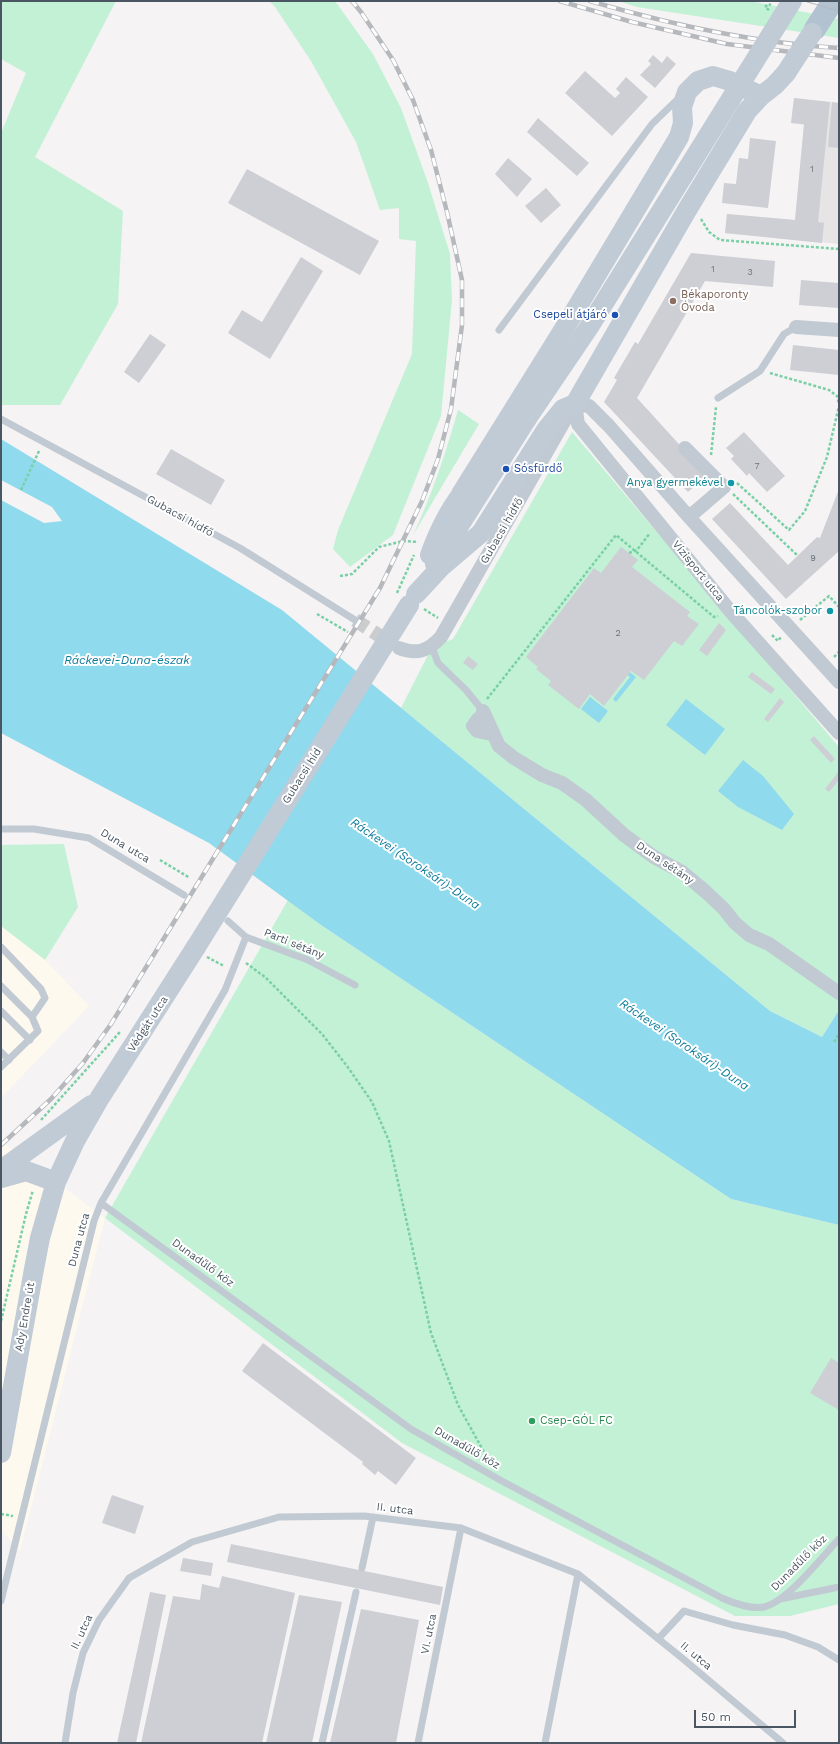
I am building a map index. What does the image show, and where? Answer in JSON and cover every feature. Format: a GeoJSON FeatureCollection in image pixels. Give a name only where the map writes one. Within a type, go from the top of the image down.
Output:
{"type":"FeatureCollection","features":[{"type":"Feature","properties":{"kind":"main road"},"geometry":{"type":"LineString","coordinates":[[416,603],[526,420],[589,327],[792,1]]}},
{"type":"Feature","properties":{"kind":"main road"},"geometry":{"type":"LineString","coordinates":[[815,1],[815,29]]}},
{"type":"Feature","properties":{"kind":"main road"},"geometry":{"type":"LineString","coordinates":[[416,603],[441,567],[481,533],[546,430],[563,409],[574,404],[687,210],[747,111],[761,96],[775,86],[786,73],[833,1]]}},
{"type":"Feature","properties":{"kind":"main road"},"geometry":{"type":"LineString","coordinates":[[416,603],[438,535],[461,494],[571,318],[679,137],[684,123],[682,106],[688,92],[698,81],[713,76],[730,81],[761,96]]}},
{"type":"Feature","properties":{"kind":"main road"},"geometry":{"type":"LineString","coordinates":[[461,494],[526,420]]}},
{"type":"Feature","properties":{"kind":"main road","name":"Gubacsi híd"},"geometry":{"type":"LineString","coordinates":[[202,952],[416,603]]}},
{"type":"Feature","properties":{"kind":"main road","name":"Védgát utca"},"geometry":{"type":"LineString","coordinates":[[56,1182],[75,1141],[99,1099],[202,952]]}},
{"type":"Feature","properties":{"kind":"main road","name":"Védgát utca"},"geometry":{"type":"LineString","coordinates":[[1,1170],[99,1099]]}},
{"type":"Feature","properties":{"kind":"main road"},"geometry":{"type":"LineString","coordinates":[[1,1178],[26,1171],[56,1182]]}},
{"type":"Feature","properties":{"kind":"main road","name":"Ady Endre út"},"geometry":{"type":"LineString","coordinates":[[1,1453],[6,1402],[35,1261],[56,1182]]}},
{"type":"Feature","properties":{"kind":"street"},"geometry":{"type":"LineString","coordinates":[[796,327],[839,330]]}},
{"type":"Feature","properties":{"kind":"street"},"geometry":{"type":"LineString","coordinates":[[574,404],[589,406],[609,426],[689,517],[839,682]]}},
{"type":"Feature","properties":{"kind":"street","name":"Vízisport utca"},"geometry":{"type":"LineString","coordinates":[[574,404],[578,424],[731,612],[839,733]]}},
{"type":"Feature","properties":{"kind":"street","name":"Gubacsi hídfő"},"geometry":{"type":"LineString","coordinates":[[432,647],[441,637],[574,404]]}},
{"type":"Feature","properties":{"kind":"street"},"geometry":{"type":"LineString","coordinates":[[593,441],[609,426]]}},
{"type":"Feature","properties":{"kind":"street"},"geometry":{"type":"LineString","coordinates":[[685,448],[724,487],[689,517]]}},
{"type":"Feature","properties":{"kind":"street"},"geometry":{"type":"LineString","coordinates":[[398,648],[410,652],[432,647]]}},
{"type":"Feature","properties":{"kind":"street","name":"Duna sétány"},"geometry":{"type":"LineString","coordinates":[[486,718],[499,746],[514,758],[542,775],[562,783],[586,800],[624,835],[654,857],[682,872],[706,892],[724,909],[735,923],[749,935],[769,944],[839,993]]}},
{"type":"Feature","properties":{"kind":"lane"},"geometry":{"type":"LineString","coordinates":[[499,330],[652,124],[672,103],[688,92]]}},
{"type":"Feature","properties":{"kind":"lane"},"geometry":{"type":"LineString","coordinates":[[718,398],[760,371],[784,334],[796,327]]}},
{"type":"Feature","properties":{"kind":"lane","name":"Gubacsi hídfő"},"geometry":{"type":"LineString","coordinates":[[1,419],[240,548],[355,620]]}},
{"type":"Feature","properties":{"kind":"lane"},"geometry":{"type":"LineString","coordinates":[[432,647],[438,663],[466,690],[486,718]]}},
{"type":"Feature","properties":{"kind":"lane","name":"Duna utca"},"geometry":{"type":"LineString","coordinates":[[1,829],[34,829],[90,838],[184,895]]}},
{"type":"Feature","properties":{"kind":"lane"},"geometry":{"type":"LineString","coordinates":[[228,921],[246,937]]}},
{"type":"Feature","properties":{"kind":"lane","name":"Duna utca"},"geometry":{"type":"LineString","coordinates":[[1,1601],[94,1221],[101,1203],[225,990],[246,937]]}},
{"type":"Feature","properties":{"kind":"lane","name":"Parti sétány"},"geometry":{"type":"LineString","coordinates":[[246,937],[308,960],[355,985]]}},
{"type":"Feature","properties":{"kind":"lane"},"geometry":{"type":"LineString","coordinates":[[1,947],[42,989],[45,998],[32,1017]]}},
{"type":"Feature","properties":{"kind":"lane"},"geometry":{"type":"LineString","coordinates":[[1,986],[32,1017],[38,1031],[1,1067]]}},
{"type":"Feature","properties":{"kind":"lane"},"geometry":{"type":"LineString","coordinates":[[1,1011],[30,1040]]}},
{"type":"Feature","properties":{"kind":"lane"},"geometry":{"type":"LineString","coordinates":[[1,1052],[9,1060]]}},
{"type":"Feature","properties":{"kind":"lane","name":"Dunadűlő köz"},"geometry":{"type":"LineString","coordinates":[[101,1203],[411,1429],[500,1480],[737,1604],[766,1607],[778,1600],[795,1585],[839,1539]]}},
{"type":"Feature","properties":{"kind":"lane","name":"II. utca"},"geometry":{"type":"LineString","coordinates":[[65,1743],[73,1693],[84,1652],[99,1620],[129,1578],[192,1542],[279,1517],[373,1517],[462,1528],[578,1574],[782,1743]]}},
{"type":"Feature","properties":{"kind":"lane"},"geometry":{"type":"LineString","coordinates":[[362,1568],[373,1517]]}},
{"type":"Feature","properties":{"kind":"lane","name":"VI. utca"},"geometry":{"type":"LineString","coordinates":[[418,1743],[462,1528]]}},
{"type":"Feature","properties":{"kind":"lane"},"geometry":{"type":"LineString","coordinates":[[545,1743],[578,1574]]}},
{"type":"Feature","properties":{"kind":"lane"},"geometry":{"type":"LineString","coordinates":[[778,1600],[839,1587]]}},
{"type":"Feature","properties":{"kind":"lane"},"geometry":{"type":"LineString","coordinates":[[322,1743],[356,1592]]}},
{"type":"Feature","properties":{"kind":"lane"},"geometry":{"type":"LineString","coordinates":[[658,1639],[684,1611],[733,1625],[785,1635],[818,1647],[839,1660]]}},
{"type":"Feature","properties":{"kind":"path"},"geometry":{"type":"LineString","coordinates":[[687,210],[704,221],[708,232],[720,240],[839,249]]}},
{"type":"Feature","properties":{"kind":"path"},"geometry":{"type":"LineString","coordinates":[[740,487],[789,530],[805,512],[827,457],[839,405],[837,396],[829,390],[760,371]]}},
{"type":"Feature","properties":{"kind":"path"},"geometry":{"type":"LineString","coordinates":[[710,457],[718,398]]}},
{"type":"Feature","properties":{"kind":"path"},"geometry":{"type":"LineString","coordinates":[[22,490],[44,442]]}},
{"type":"Feature","properties":{"kind":"path"},"geometry":{"type":"LineString","coordinates":[[728,488],[798,556]]}},
{"type":"Feature","properties":{"kind":"path"},"geometry":{"type":"LineString","coordinates":[[630,553],[637,550],[659,522]]}},
{"type":"Feature","properties":{"kind":"path"},"geometry":{"type":"LineString","coordinates":[[486,718],[616,535],[637,550],[714,617],[731,612]]}},
{"type":"Feature","properties":{"kind":"path"},"geometry":{"type":"LineString","coordinates":[[340,576],[352,574],[378,547],[403,541],[420,542]]}},
{"type":"Feature","properties":{"kind":"path"},"geometry":{"type":"LineString","coordinates":[[800,620],[829,596],[839,607]]}},
{"type":"Feature","properties":{"kind":"path"},"geometry":{"type":"LineString","coordinates":[[416,603],[440,619],[436,623]]}},
{"type":"Feature","properties":{"kind":"path"},"geometry":{"type":"LineString","coordinates":[[317,614],[348,632]]}},
{"type":"Feature","properties":{"kind":"path"},"geometry":{"type":"LineString","coordinates":[[160,860],[190,878]]}},
{"type":"Feature","properties":{"kind":"path"},"geometry":{"type":"LineString","coordinates":[[202,952],[228,969]]}},
{"type":"Feature","properties":{"kind":"path"},"geometry":{"type":"LineString","coordinates":[[238,959],[265,978],[322,1034],[372,1102],[389,1141],[431,1333],[458,1405],[500,1480]]}},
{"type":"Feature","properties":{"kind":"path"},"geometry":{"type":"LineString","coordinates":[[834,1042],[839,1034]]}},
{"type":"Feature","properties":{"kind":"shaded area"},"geometry":{"type":"Polygon","coordinates":[[[794,98],[839,103],[839,244],[725,233],[727,214],[795,220],[804,125],[791,123],[794,98]]]}},
{"type":"Feature","properties":{"kind":"shaded area"},"geometry":{"type":"Polygon","coordinates":[[[1,926],[45,960],[89,1006],[1,1098],[1,926]]]}},
{"type":"Feature","properties":{"kind":"shaded area"},"geometry":{"type":"Polygon","coordinates":[[[1,1141],[105,1218],[20,1551],[1,1530],[1,1141]]]}},
{"type":"Feature","properties":{"kind":"green space"},"geometry":{"type":"Polygon","coordinates":[[[1,1],[116,1],[35,157],[123,211],[118,304],[60,405],[1,405],[1,133],[26,73],[1,59],[1,1]]]}},
{"type":"Feature","properties":{"kind":"green space"},"geometry":{"type":"Polygon","coordinates":[[[269,1],[335,1],[373,54],[401,108],[428,183],[450,254],[452,300],[441,416],[393,535],[350,567],[333,549],[338,530],[412,354],[416,241],[399,239],[399,208],[380,210],[356,142],[311,61],[275,7],[269,1]]]}},
{"type":"Feature","properties":{"kind":"green space"},"geometry":{"type":"Polygon","coordinates":[[[618,1],[750,1],[839,19],[839,38],[637,7],[618,1]]]}},
{"type":"Feature","properties":{"kind":"green space"},"geometry":{"type":"Polygon","coordinates":[[[458,410],[479,424],[413,535],[427,504],[458,410]]]}},
{"type":"Feature","properties":{"kind":"green space"},"geometry":{"type":"Polygon","coordinates":[[[572,432],[839,747],[839,1010],[822,1037],[770,1011],[401,708],[432,647],[453,639],[572,432]]]}},
{"type":"Feature","properties":{"kind":"green space"},"geometry":{"type":"Polygon","coordinates":[[[64,844],[78,907],[45,960],[1,926],[1,845],[64,844]]]}},
{"type":"Feature","properties":{"kind":"green space"},"geometry":{"type":"Polygon","coordinates":[[[288,900],[321,925],[731,1199],[839,1225],[839,1604],[790,1616],[735,1616],[402,1443],[105,1218],[288,900]]]}},
{"type":"Feature","properties":{"kind":"water","name":"Ráckevei-Duna-észak"},"geometry":{"type":"Polygon","coordinates":[[[1,439],[282,610],[770,1011],[822,1037],[839,1010],[839,1225],[731,1199],[321,925],[209,843],[1,733],[1,439]]]}},
{"type":"Feature","properties":{"kind":"water"},"geometry":{"type":"Polygon","coordinates":[[[627,670],[636,677],[616,702],[613,699],[630,677],[625,673],[627,670]]]}},
{"type":"Feature","properties":{"kind":"water"},"geometry":{"type":"Polygon","coordinates":[[[590,697],[608,711],[599,723],[581,709],[590,697]]]}},
{"type":"Feature","properties":{"kind":"water"},"geometry":{"type":"Polygon","coordinates":[[[686,699],[725,729],[705,755],[666,725],[686,699]]]}},
{"type":"Feature","properties":{"kind":"water"},"geometry":{"type":"Polygon","coordinates":[[[743,760],[763,776],[794,814],[782,830],[738,807],[718,791],[743,760]]]}},
{"type":"Feature","properties":{"kind":"pier"},"geometry":{"type":"Polygon","coordinates":[[[1,480],[52,507],[62,521],[44,523],[1,500],[1,480]]]}},
{"type":"Feature","properties":{"kind":"building"},"geometry":{"type":"Polygon","coordinates":[[[653,55],[662,63],[667,56],[676,64],[655,88],[640,75],[651,64],[648,61],[653,55]]]}},
{"type":"Feature","properties":{"kind":"building"},"geometry":{"type":"Polygon","coordinates":[[[585,71],[615,98],[620,93],[616,89],[626,77],[648,97],[612,136],[565,93],[585,71]]]}},
{"type":"Feature","properties":{"kind":"building"},"geometry":{"type":"Polygon","coordinates":[[[794,98],[830,102],[818,222],[824,223],[822,243],[725,233],[727,214],[795,220],[804,124],[791,123],[794,98]]]}},
{"type":"Feature","properties":{"kind":"building"},"geometry":{"type":"Polygon","coordinates":[[[832,102],[839,103],[839,148],[828,147],[832,102]]]}},
{"type":"Feature","properties":{"kind":"building"},"geometry":{"type":"Polygon","coordinates":[[[538,118],[589,163],[577,176],[527,132],[538,118]]]}},
{"type":"Feature","properties":{"kind":"building"},"geometry":{"type":"Polygon","coordinates":[[[750,138],[776,141],[768,208],[722,203],[724,183],[736,184],[739,158],[748,159],[750,138]]]}},
{"type":"Feature","properties":{"kind":"building"},"geometry":{"type":"Polygon","coordinates":[[[508,158],[532,179],[517,197],[495,174],[508,158]]]}},
{"type":"Feature","properties":{"kind":"building"},"geometry":{"type":"Polygon","coordinates":[[[247,169],[379,241],[360,275],[228,203],[247,169]]]}},
{"type":"Feature","properties":{"kind":"building"},"geometry":{"type":"Polygon","coordinates":[[[546,188],[561,205],[541,223],[525,206],[546,188]]]}},
{"type":"Feature","properties":{"kind":"building"},"geometry":{"type":"Polygon","coordinates":[[[691,253],[775,261],[773,287],[705,281],[637,398],[707,475],[688,492],[604,402],[617,380],[614,378],[635,342],[638,344],[691,253]]]}},
{"type":"Feature","properties":{"kind":"building"},"geometry":{"type":"Polygon","coordinates":[[[301,257],[323,271],[270,359],[228,333],[242,310],[262,322],[301,257]]]}},
{"type":"Feature","properties":{"kind":"building"},"geometry":{"type":"Polygon","coordinates":[[[801,280],[839,283],[839,308],[799,305],[801,280]]]}},
{"type":"Feature","properties":{"kind":"building"},"geometry":{"type":"Polygon","coordinates":[[[150,334],[166,345],[139,383],[124,372],[150,334]]]}},
{"type":"Feature","properties":{"kind":"building"},"geometry":{"type":"Polygon","coordinates":[[[793,345],[839,350],[839,375],[790,370],[793,345]]]}},
{"type":"Feature","properties":{"kind":"building"},"geometry":{"type":"Polygon","coordinates":[[[744,432],[785,476],[767,492],[749,473],[747,476],[731,459],[734,456],[726,448],[744,432]]]}},
{"type":"Feature","properties":{"kind":"building"},"geometry":{"type":"Polygon","coordinates":[[[171,449],[225,480],[211,505],[156,474],[171,449]]]}},
{"type":"Feature","properties":{"kind":"building"},"geometry":{"type":"Polygon","coordinates":[[[839,489],[839,551],[786,599],[712,519],[730,503],[788,565],[817,537],[820,538],[839,489]]]}},
{"type":"Feature","properties":{"kind":"building"},"geometry":{"type":"Polygon","coordinates":[[[621,547],[638,560],[632,567],[690,612],[687,616],[699,624],[682,646],[674,641],[644,680],[631,671],[604,706],[590,694],[579,709],[548,685],[551,681],[536,669],[538,667],[526,657],[594,568],[601,573],[621,547]]]}},
{"type":"Feature","properties":{"kind":"building"},"geometry":{"type":"Polygon","coordinates":[[[719,623],[726,630],[707,656],[699,650],[719,623]]]}},
{"type":"Feature","properties":{"kind":"building"},"geometry":{"type":"Polygon","coordinates":[[[468,656],[478,664],[473,670],[463,663],[468,656]]]}},
{"type":"Feature","properties":{"kind":"building"},"geometry":{"type":"Polygon","coordinates":[[[752,672],[775,689],[771,694],[748,677],[752,672]]]}},
{"type":"Feature","properties":{"kind":"building"},"geometry":{"type":"Polygon","coordinates":[[[780,698],[784,702],[768,722],[764,719],[780,698]]]}},
{"type":"Feature","properties":{"kind":"building"},"geometry":{"type":"Polygon","coordinates":[[[814,736],[835,759],[831,763],[810,740],[814,736]]]}},
{"type":"Feature","properties":{"kind":"building"},"geometry":{"type":"Polygon","coordinates":[[[839,771],[839,780],[829,792],[825,789],[839,771]]]}},
{"type":"Feature","properties":{"kind":"building"},"geometry":{"type":"Polygon","coordinates":[[[263,1343],[416,1458],[396,1485],[378,1471],[375,1475],[362,1464],[363,1462],[242,1371],[263,1343]]]}},
{"type":"Feature","properties":{"kind":"building"},"geometry":{"type":"Polygon","coordinates":[[[831,1358],[839,1363],[839,1410],[810,1393],[831,1358]]]}},
{"type":"Feature","properties":{"kind":"building"},"geometry":{"type":"Polygon","coordinates":[[[112,1495],[144,1506],[135,1534],[102,1523],[112,1495]]]}},
{"type":"Feature","properties":{"kind":"building"},"geometry":{"type":"Polygon","coordinates":[[[231,1544],[443,1587],[440,1605],[227,1562],[231,1544]]]}},
{"type":"Feature","properties":{"kind":"building"},"geometry":{"type":"Polygon","coordinates":[[[183,1558],[213,1563],[211,1576],[180,1571],[183,1558]]]}},
{"type":"Feature","properties":{"kind":"building"},"geometry":{"type":"Polygon","coordinates":[[[222,1576],[295,1593],[262,1743],[141,1743],[173,1596],[200,1600],[202,1584],[219,1588],[222,1576]]]}},
{"type":"Feature","properties":{"kind":"building"},"geometry":{"type":"Polygon","coordinates":[[[150,1592],[166,1595],[136,1743],[117,1743],[150,1592]]]}},
{"type":"Feature","properties":{"kind":"building"},"geometry":{"type":"Polygon","coordinates":[[[299,1595],[342,1602],[312,1743],[266,1743],[299,1595]]]}},
{"type":"Feature","properties":{"kind":"building"},"geometry":{"type":"Polygon","coordinates":[[[361,1609],[419,1620],[396,1743],[330,1743],[361,1609]]]}},
{"type":"Feature","properties":{"kind":"tunnel"},"geometry":{"type":"LineString","coordinates":[[355,620],[394,645]]}},
{"type":"Feature","properties":{"kind":"tram line"},"geometry":{"type":"LineString","coordinates":[[804,1],[839,11]]}},
{"type":"Feature","properties":{"kind":"railway"},"geometry":{"type":"LineString","coordinates":[[1,1145],[51,1099],[83,1063],[111,1024],[380,588],[422,501],[438,459],[451,409],[462,325],[462,280],[431,150],[413,100],[393,60],[352,1]]}},
{"type":"Feature","properties":{"kind":"railway"},"geometry":{"type":"LineString","coordinates":[[560,1],[632,22],[727,44],[839,58]]}},
{"type":"Feature","properties":{"kind":"railway"},"geometry":{"type":"LineString","coordinates":[[590,1],[652,18],[713,32],[807,46],[839,48]]}},
{"type":"Feature","properties":{"kind":"place","name":"Békaporonty Óvoda"},"geometry":{"type":"Point","coordinates":[673,301]}},
{"type":"Feature","properties":{"kind":"place","name":"Csepeli átjáró"},"geometry":{"type":"Point","coordinates":[615,315]}},
{"type":"Feature","properties":{"kind":"place","name":"Sósfürdő"},"geometry":{"type":"Point","coordinates":[506,469]}},
{"type":"Feature","properties":{"kind":"place","name":"Anya gyermekével"},"geometry":{"type":"Point","coordinates":[731,483]}},
{"type":"Feature","properties":{"kind":"place","name":"Táncolók-szobor"},"geometry":{"type":"Point","coordinates":[830,611]}},
{"type":"Feature","properties":{"kind":"place","name":"Csep-GÓL FC"},"geometry":{"type":"Point","coordinates":[532,1421]}},
{"type":"Feature","properties":{"kind":"water label","name":"Ráckevei (Soroksári)-Duna"},"geometry":{"type":"Point","coordinates":[415,864]}},
{"type":"Feature","properties":{"kind":"water label","name":"Ráckevei (Soroksári)-Duna"},"geometry":{"type":"Point","coordinates":[684,1045]}}]}
